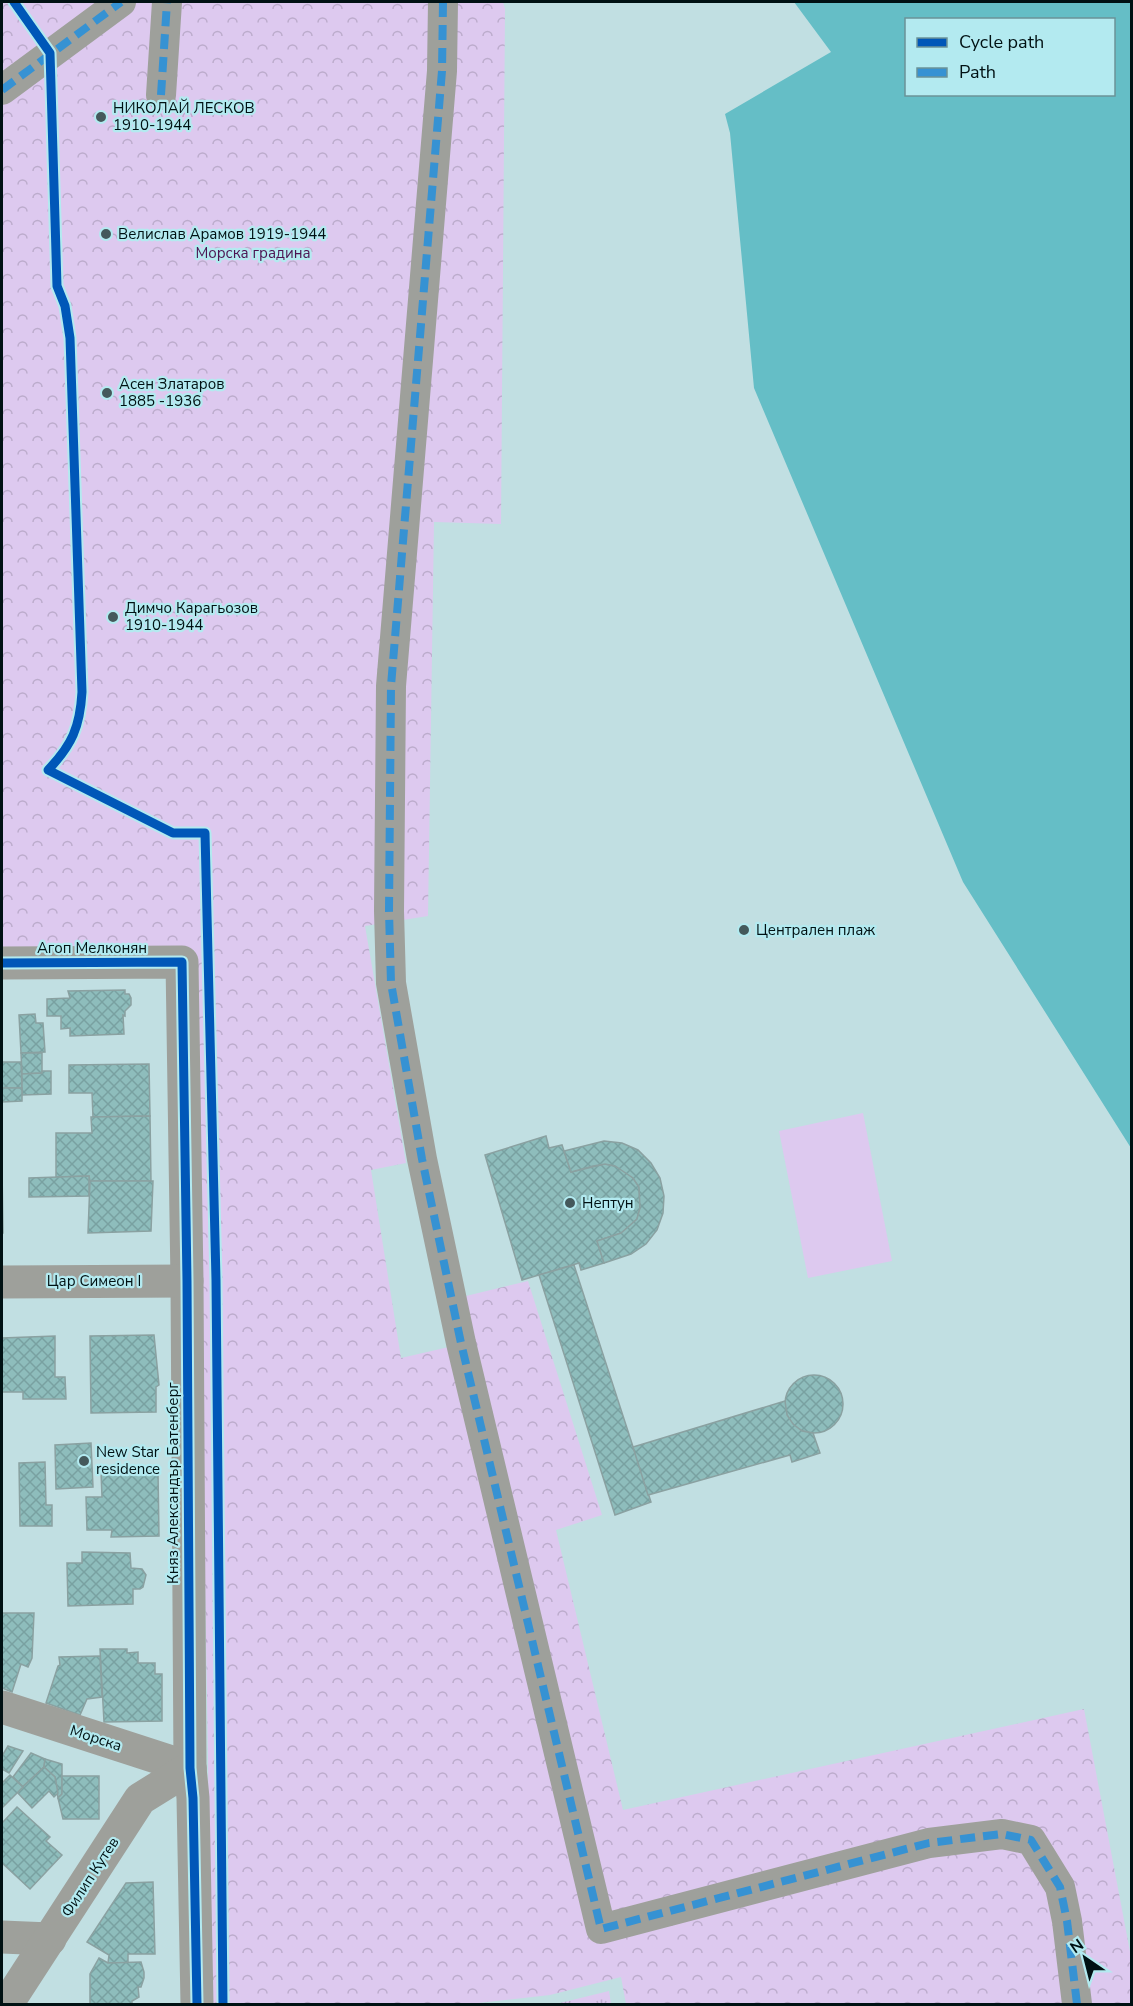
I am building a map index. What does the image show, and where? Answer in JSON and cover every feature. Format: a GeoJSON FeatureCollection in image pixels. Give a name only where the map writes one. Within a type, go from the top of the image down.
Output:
{"type":"FeatureCollection","features":[{"type":"Feature","properties":{"kind":"street"},"geometry":{"type":"LineString","coordinates":[[2,90],[121,2]]}},
{"type":"Feature","properties":{"kind":"street"},"geometry":{"type":"LineString","coordinates":[[161,95],[167,2]]}},
{"type":"Feature","properties":{"kind":"street"},"geometry":{"type":"LineString","coordinates":[[443,2],[442,71],[391,686],[388,911],[391,983],[422,1159],[461,1343],[600,1929],[929,1843],[1002,1833],[1031,1840],[1060,1887],[1067,1922],[1077,2004]]}},
{"type":"Feature","properties":{"kind":"street","name":"Агоп Мелконян"},"geometry":{"type":"LineString","coordinates":[[2,963],[182,962]]}},
{"type":"Feature","properties":{"kind":"street","name":"Княз Александър Батенберг"},"geometry":{"type":"LineString","coordinates":[[182,962],[187,1281],[190,1768],[193,1798],[197,2004]]}},
{"type":"Feature","properties":{"kind":"street","name":"Цар Симеон I"},"geometry":{"type":"LineString","coordinates":[[2,1282],[187,1281]]}},
{"type":"Feature","properties":{"kind":"street","name":"Морска"},"geometry":{"type":"LineString","coordinates":[[2,1707],[190,1768]]}},
{"type":"Feature","properties":{"kind":"street","name":"Филип Кутев"},"geometry":{"type":"LineString","coordinates":[[8,2004],[140,1799],[190,1768]]}},
{"type":"Feature","properties":{"kind":"street"},"geometry":{"type":"LineString","coordinates":[[2,1937],[50,1939]]}},
{"type":"Feature","properties":{"kind":"green space","name":"Морска градина"},"geometry":{"type":"Polygon","coordinates":[[[2,2],[503,2],[505,9],[501,524],[434,522],[428,916],[365,926],[406,1163],[371,1170],[401,1358],[475,1341],[466,1296],[528,1281],[602,1515],[556,1530],[623,1810],[1084,1709],[1131,1957],[1131,2004],[626,2004],[621,1977],[550,1995],[478,2003],[210,2004],[194,950],[2,952],[2,2]]]}},
{"type":"Feature","properties":{"kind":"green space"},"geometry":{"type":"Polygon","coordinates":[[[863,1113],[892,1261],[808,1278],[779,1131],[863,1113]]]}},
{"type":"Feature","properties":{"kind":"green space"},"geometry":{"type":"Polygon","coordinates":[[[609,1991],[611,2004],[556,2004],[609,1991]]]}},
{"type":"Feature","properties":{"kind":"water"},"geometry":{"type":"Polygon","coordinates":[[[794,2],[1131,2],[1131,1148],[963,882],[754,388],[730,133],[725,114],[831,52],[794,2]]]}},
{"type":"Feature","properties":{"kind":"building"},"geometry":{"type":"Polygon","coordinates":[[[125,990],[125,994],[129,994],[131,998],[131,1005],[125,1011],[125,1016],[123,1015],[124,1034],[70,1036],[70,1028],[61,1029],[61,1016],[47,1016],[47,999],[70,998],[68,991],[125,990]]]}},
{"type":"Feature","properties":{"kind":"building"},"geometry":{"type":"Polygon","coordinates":[[[35,1014],[36,1023],[43,1023],[45,1052],[21,1053],[19,1015],[35,1014]]]}},
{"type":"Feature","properties":{"kind":"building"},"geometry":{"type":"Polygon","coordinates":[[[21,1053],[42,1053],[42,1073],[22,1074],[21,1053]]]}},
{"type":"Feature","properties":{"kind":"building"},"geometry":{"type":"Polygon","coordinates":[[[2,1062],[21,1062],[22,1088],[2,1088],[2,1062]]]}},
{"type":"Feature","properties":{"kind":"building"},"geometry":{"type":"Polygon","coordinates":[[[149,1064],[150,1116],[93,1117],[92,1093],[69,1093],[69,1065],[149,1064]]]}},
{"type":"Feature","properties":{"kind":"building"},"geometry":{"type":"Polygon","coordinates":[[[42,1071],[51,1071],[51,1094],[22,1095],[22,1074],[42,1073],[42,1071]]]}},
{"type":"Feature","properties":{"kind":"building"},"geometry":{"type":"Polygon","coordinates":[[[2,1088],[22,1088],[22,1101],[2,1102],[2,1088]]]}},
{"type":"Feature","properties":{"kind":"building"},"geometry":{"type":"Polygon","coordinates":[[[150,1116],[151,1181],[90,1181],[89,1176],[56,1177],[56,1133],[92,1133],[91,1117],[150,1116]]]}},
{"type":"Feature","properties":{"kind":"building","name":"Нептун"},"geometry":{"type":"Polygon","coordinates":[[[546,1136],[549,1148],[562,1145],[571,1172],[605,1164],[625,1170],[639,1187],[640,1208],[637,1219],[629,1227],[621,1233],[597,1241],[604,1263],[581,1270],[579,1263],[522,1280],[485,1155],[546,1136]]]}},
{"type":"Feature","properties":{"kind":"building"},"geometry":{"type":"Polygon","coordinates":[[[604,1141],[622,1143],[638,1150],[651,1163],[660,1178],[664,1196],[663,1213],[657,1230],[646,1244],[631,1254],[604,1263],[597,1241],[621,1233],[637,1219],[640,1208],[639,1187],[633,1178],[615,1166],[605,1164],[571,1172],[564,1151],[604,1141]]]}},
{"type":"Feature","properties":{"kind":"building"},"geometry":{"type":"Polygon","coordinates":[[[2,1169],[3,1233],[2,1233],[2,1169]]]}},
{"type":"Feature","properties":{"kind":"building"},"geometry":{"type":"Polygon","coordinates":[[[89,1176],[89,1196],[29,1197],[29,1178],[89,1176]]]}},
{"type":"Feature","properties":{"kind":"building"},"geometry":{"type":"Polygon","coordinates":[[[90,1181],[153,1181],[151,1231],[88,1233],[90,1181]]]}},
{"type":"Feature","properties":{"kind":"building"},"geometry":{"type":"Polygon","coordinates":[[[574,1265],[651,1502],[615,1515],[539,1275],[574,1265]]]}},
{"type":"Feature","properties":{"kind":"building"},"geometry":{"type":"Polygon","coordinates":[[[154,1335],[159,1385],[156,1387],[156,1412],[91,1413],[90,1336],[154,1335]]]}},
{"type":"Feature","properties":{"kind":"building"},"geometry":{"type":"Polygon","coordinates":[[[55,1336],[55,1377],[65,1377],[66,1399],[23,1399],[23,1392],[2,1392],[2,1338],[55,1336]]]}},
{"type":"Feature","properties":{"kind":"building"},"geometry":{"type":"Polygon","coordinates":[[[808,1375],[820,1375],[835,1383],[843,1398],[843,1410],[835,1425],[820,1433],[808,1433],[793,1425],[785,1410],[785,1398],[793,1383],[808,1375]]]}},
{"type":"Feature","properties":{"kind":"building"},"geometry":{"type":"Polygon","coordinates":[[[785,1401],[787,1415],[793,1424],[802,1431],[813,1433],[820,1453],[792,1462],[790,1455],[648,1495],[633,1447],[785,1401]]]}},
{"type":"Feature","properties":{"kind":"building"},"geometry":{"type":"Polygon","coordinates":[[[91,1443],[93,1487],[56,1489],[55,1445],[91,1443]]]}},
{"type":"Feature","properties":{"kind":"building"},"geometry":{"type":"Polygon","coordinates":[[[45,1462],[46,1505],[52,1505],[52,1526],[20,1526],[19,1463],[45,1462]]]}},
{"type":"Feature","properties":{"kind":"building"},"geometry":{"type":"Polygon","coordinates":[[[158,1471],[159,1536],[111,1537],[112,1530],[87,1530],[86,1497],[102,1497],[101,1472],[158,1471]]]}},
{"type":"Feature","properties":{"kind":"building"},"geometry":{"type":"Polygon","coordinates":[[[82,1552],[130,1553],[131,1568],[142,1569],[146,1575],[143,1587],[133,1589],[133,1604],[68,1606],[67,1563],[82,1563],[82,1552]]]}},
{"type":"Feature","properties":{"kind":"building"},"geometry":{"type":"Polygon","coordinates":[[[2,1613],[34,1613],[32,1658],[28,1667],[21,1664],[12,1692],[2,1688],[2,1613]]]}},
{"type":"Feature","properties":{"kind":"building"},"geometry":{"type":"Polygon","coordinates":[[[100,1649],[127,1649],[127,1653],[138,1652],[138,1663],[155,1663],[155,1674],[162,1674],[162,1721],[104,1722],[100,1649]]]}},
{"type":"Feature","properties":{"kind":"building"},"geometry":{"type":"Polygon","coordinates":[[[100,1656],[102,1697],[87,1699],[80,1715],[46,1703],[60,1665],[59,1657],[100,1656]]]}},
{"type":"Feature","properties":{"kind":"building"},"geometry":{"type":"Polygon","coordinates":[[[8,1746],[23,1751],[9,1773],[2,1769],[2,1756],[8,1746]]]}},
{"type":"Feature","properties":{"kind":"building"},"geometry":{"type":"Polygon","coordinates":[[[31,1753],[45,1759],[44,1767],[23,1787],[13,1777],[31,1753]]]}},
{"type":"Feature","properties":{"kind":"building"},"geometry":{"type":"Polygon","coordinates":[[[45,1759],[62,1764],[62,1794],[58,1798],[55,1777],[44,1767],[45,1759]]]}},
{"type":"Feature","properties":{"kind":"building"},"geometry":{"type":"Polygon","coordinates":[[[44,1767],[55,1777],[58,1793],[54,1797],[49,1791],[32,1808],[17,1792],[44,1767]]]}},
{"type":"Feature","properties":{"kind":"building"},"geometry":{"type":"Polygon","coordinates":[[[10,1775],[23,1787],[2,1808],[2,1783],[10,1775]]]}},
{"type":"Feature","properties":{"kind":"building"},"geometry":{"type":"Polygon","coordinates":[[[62,1776],[99,1776],[99,1819],[63,1819],[58,1798],[62,1794],[62,1776]]]}},
{"type":"Feature","properties":{"kind":"building"},"geometry":{"type":"Polygon","coordinates":[[[17,1807],[50,1837],[46,1841],[62,1855],[30,1889],[2,1863],[2,1823],[17,1807]]]}},
{"type":"Feature","properties":{"kind":"building"},"geometry":{"type":"Polygon","coordinates":[[[153,1882],[155,1954],[128,1954],[128,1963],[108,1963],[109,1955],[87,1942],[126,1883],[153,1882]]]}},
{"type":"Feature","properties":{"kind":"building"},"geometry":{"type":"Polygon","coordinates":[[[99,1958],[108,1963],[141,1962],[144,1978],[141,1987],[138,1987],[139,1997],[132,2001],[132,2004],[90,2004],[90,1974],[99,1958]]]}},
{"type":"Feature","properties":{"kind":"marked path"},"geometry":{"type":"LineString","coordinates":[[2,90],[121,2]]}},
{"type":"Feature","properties":{"kind":"marked path"},"geometry":{"type":"LineString","coordinates":[[161,95],[167,2]]}},
{"type":"Feature","properties":{"kind":"marked path"},"geometry":{"type":"LineString","coordinates":[[443,2],[442,71],[391,686],[389,911],[391,983],[422,1159],[461,1343],[601,1929],[929,1843],[1002,1834],[1031,1840],[1060,1887],[1067,1921],[1077,2004]]}},
{"type":"Feature","properties":{"kind":"cycle path"},"geometry":{"type":"LineString","coordinates":[[14,2],[50,53],[57,286],[65,306],[70,338],[82,692],[77,725],[73,735],[69,744],[48,770],[173,833],[205,833],[216,1280],[223,2004]]}},
{"type":"Feature","properties":{"kind":"cycle path"},"geometry":{"type":"LineString","coordinates":[[2,963],[182,962],[187,1281],[190,1768],[193,1798],[197,2004]]}},
{"type":"Feature","properties":{"kind":"place","name":"НИКОЛАЙ ЛЕСКОВ 1910-1944"},"geometry":{"type":"Point","coordinates":[101,117]}},
{"type":"Feature","properties":{"kind":"place","name":"Велислав Арамов 1919-1944"},"geometry":{"type":"Point","coordinates":[106,234]}},
{"type":"Feature","properties":{"kind":"place","name":"Асен Златаров 1885 -1936"},"geometry":{"type":"Point","coordinates":[107,393]}},
{"type":"Feature","properties":{"kind":"place","name":"Димчо Карагьозов 1910-1944"},"geometry":{"type":"Point","coordinates":[113,617]}},
{"type":"Feature","properties":{"kind":"place","name":"Централен плаж"},"geometry":{"type":"Point","coordinates":[744,930]}},
{"type":"Feature","properties":{"kind":"place","name":"Нептун"},"geometry":{"type":"Point","coordinates":[570,1203]}},
{"type":"Feature","properties":{"kind":"place","name":"New Star residence"},"geometry":{"type":"Point","coordinates":[84,1461]}}]}
